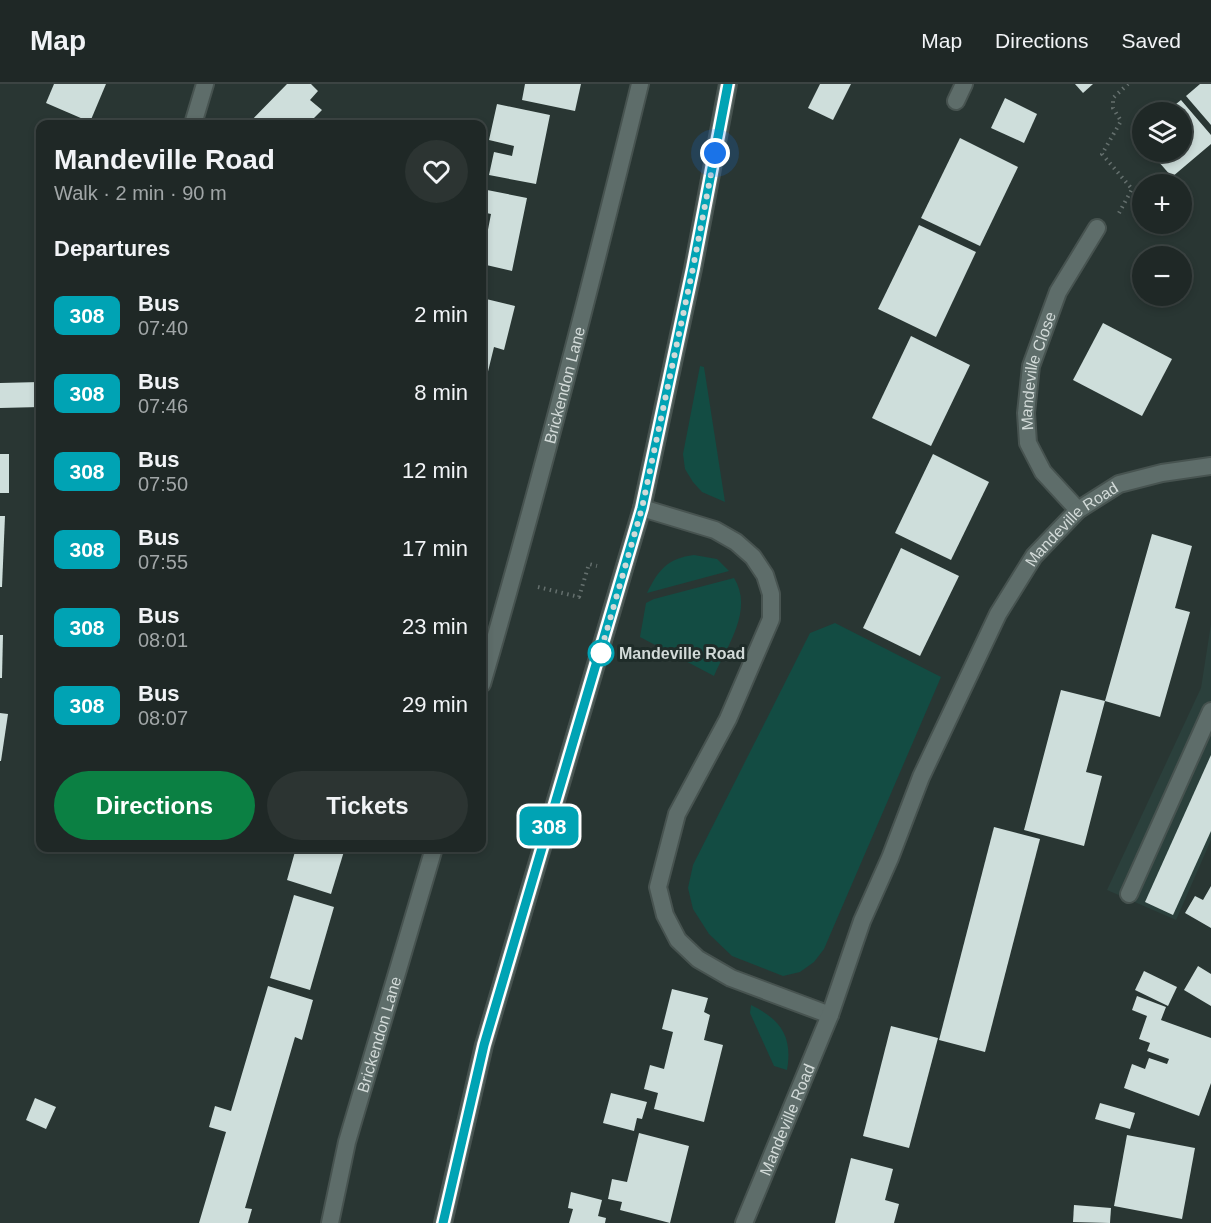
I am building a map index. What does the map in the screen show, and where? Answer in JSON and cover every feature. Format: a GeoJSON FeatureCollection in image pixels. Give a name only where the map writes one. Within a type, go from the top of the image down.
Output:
{"type":"FeatureCollection","features":[{"type":"Feature","properties":{"kind":"street"},"geometry":{"type":"LineString","coordinates":[[194,120],[205,84]]}},
{"type":"Feature","properties":{"kind":"street","name":"Brickendon Lane"},"geometry":{"type":"LineString","coordinates":[[486,670],[599,254],[640,84]]}},
{"type":"Feature","properties":{"kind":"street"},"geometry":{"type":"LineString","coordinates":[[443,1223],[484,1045],[642,508],[693,268],[728,84]]}},
{"type":"Feature","properties":{"kind":"street"},"geometry":{"type":"LineString","coordinates":[[956,101],[964,84]]}},
{"type":"Feature","properties":{"kind":"street","name":"Mandeville Close"},"geometry":{"type":"LineString","coordinates":[[1078,510],[1038,462],[1028,443],[1026,413],[1031,366],[1058,292],[1097,228]]}},
{"type":"Feature","properties":{"kind":"street","name":"Mandeville Road"},"geometry":{"type":"LineString","coordinates":[[744,1223],[830,1015],[862,921],[890,858],[921,777],[998,614],[1034,556],[1078,510],[1119,484],[1162,473],[1211,466]]}},
{"type":"Feature","properties":{"kind":"street"},"geometry":{"type":"LineString","coordinates":[[642,508],[715,530],[736,542],[753,557],[765,575],[771,594],[771,619],[728,719],[677,814],[658,887],[665,915],[678,940],[698,959],[731,978],[830,1015]]}},
{"type":"Feature","properties":{"kind":"street"},"geometry":{"type":"LineString","coordinates":[[1129,894],[1211,711]]}},
{"type":"Feature","properties":{"kind":"street","name":"Brickendon Lane"},"geometry":{"type":"LineString","coordinates":[[330,1223],[347,1142],[433,852]]}},
{"type":"Feature","properties":{"kind":"path"},"geometry":{"type":"LineString","coordinates":[[1097,228],[1115,219],[1131,189],[1102,154],[1121,121],[1113,108],[1113,98],[1128,84]]}},
{"type":"Feature","properties":{"kind":"path"},"geometry":{"type":"LineString","coordinates":[[531,586],[579,597]]}},
{"type":"Feature","properties":{"kind":"shaded area"},"geometry":{"type":"Polygon","coordinates":[[[1211,624],[1211,840],[1176,920],[1107,890],[1201,688],[1211,624]]]}},
{"type":"Feature","properties":{"kind":"green space"},"geometry":{"type":"Polygon","coordinates":[[[700,366],[704,367],[725,502],[702,492],[685,469],[683,454],[700,366]]]}},
{"type":"Feature","properties":{"kind":"green space"},"geometry":{"type":"Polygon","coordinates":[[[694,555],[717,559],[729,571],[647,593],[665,566],[677,559],[694,555]]]}},
{"type":"Feature","properties":{"kind":"green space"},"geometry":{"type":"Polygon","coordinates":[[[734,578],[739,590],[740,615],[714,676],[640,637],[646,603],[734,578]]]}},
{"type":"Feature","properties":{"kind":"green space"},"geometry":{"type":"Polygon","coordinates":[[[835,623],[941,677],[824,949],[814,962],[800,972],[783,976],[732,956],[709,934],[693,909],[688,888],[693,865],[810,633],[835,623]]]}},
{"type":"Feature","properties":{"kind":"green space"},"geometry":{"type":"Polygon","coordinates":[[[751,1005],[770,1016],[782,1030],[788,1047],[787,1070],[774,1066],[750,1013],[751,1005]]]}},
{"type":"Feature","properties":{"kind":"building"},"geometry":{"type":"Polygon","coordinates":[[[54,84],[106,84],[91,120],[85,120],[46,103],[54,84]]]}},
{"type":"Feature","properties":{"kind":"building"},"geometry":{"type":"Polygon","coordinates":[[[287,84],[311,84],[318,91],[310,100],[322,110],[312,120],[252,120],[287,84]]]}},
{"type":"Feature","properties":{"kind":"building"},"geometry":{"type":"Polygon","coordinates":[[[525,84],[581,84],[575,111],[522,100],[525,84]]]}},
{"type":"Feature","properties":{"kind":"building"},"geometry":{"type":"Polygon","coordinates":[[[820,84],[851,84],[833,120],[808,108],[820,84]]]}},
{"type":"Feature","properties":{"kind":"building"},"geometry":{"type":"Polygon","coordinates":[[[1075,84],[1093,84],[1083,93],[1075,84]]]}},
{"type":"Feature","properties":{"kind":"building"},"geometry":{"type":"Polygon","coordinates":[[[1200,84],[1211,84],[1211,125],[1192,102],[1186,96],[1200,84]]]}},
{"type":"Feature","properties":{"kind":"building"},"geometry":{"type":"Polygon","coordinates":[[[1005,98],[1037,114],[1024,143],[991,128],[1005,98]]]}},
{"type":"Feature","properties":{"kind":"building"},"geometry":{"type":"Polygon","coordinates":[[[497,104],[550,115],[536,184],[489,175],[494,152],[512,156],[514,146],[489,140],[497,104]]]}},
{"type":"Feature","properties":{"kind":"building"},"geometry":{"type":"Polygon","coordinates":[[[1192,113],[1211,135],[1211,144],[1192,160],[1192,113]]]}},
{"type":"Feature","properties":{"kind":"building"},"geometry":{"type":"Polygon","coordinates":[[[960,138],[1018,167],[980,246],[921,218],[960,138]]]}},
{"type":"Feature","properties":{"kind":"building"},"geometry":{"type":"Polygon","coordinates":[[[1159,162],[1190,162],[1176,174],[1169,174],[1159,162]]]}},
{"type":"Feature","properties":{"kind":"building"},"geometry":{"type":"Polygon","coordinates":[[[486,190],[527,198],[512,271],[486,265],[486,240],[491,214],[486,213],[486,190]]]}},
{"type":"Feature","properties":{"kind":"building"},"geometry":{"type":"Polygon","coordinates":[[[919,225],[976,252],[936,337],[878,309],[919,225]]]}},
{"type":"Feature","properties":{"kind":"building"},"geometry":{"type":"Polygon","coordinates":[[[486,299],[515,306],[504,350],[494,347],[486,380],[486,299]]]}},
{"type":"Feature","properties":{"kind":"building"},"geometry":{"type":"Polygon","coordinates":[[[1103,323],[1172,359],[1142,416],[1073,380],[1103,323]]]}},
{"type":"Feature","properties":{"kind":"building"},"geometry":{"type":"Polygon","coordinates":[[[911,336],[970,365],[931,446],[872,418],[911,336]]]}},
{"type":"Feature","properties":{"kind":"building"},"geometry":{"type":"Polygon","coordinates":[[[36,382],[36,407],[0,408],[0,383],[36,382]]]}},
{"type":"Feature","properties":{"kind":"building"},"geometry":{"type":"Polygon","coordinates":[[[0,454],[9,454],[9,493],[0,493],[0,454]]]}},
{"type":"Feature","properties":{"kind":"building"},"geometry":{"type":"Polygon","coordinates":[[[933,454],[989,482],[951,560],[895,533],[933,454]]]}},
{"type":"Feature","properties":{"kind":"building"},"geometry":{"type":"Polygon","coordinates":[[[0,516],[5,516],[2,587],[0,587],[0,516]]]}},
{"type":"Feature","properties":{"kind":"building"},"geometry":{"type":"Polygon","coordinates":[[[1152,534],[1192,546],[1175,608],[1190,612],[1160,717],[1105,701],[1152,534]]]}},
{"type":"Feature","properties":{"kind":"building"},"geometry":{"type":"Polygon","coordinates":[[[901,548],[959,576],[920,656],[863,628],[901,548]]]}},
{"type":"Feature","properties":{"kind":"building"},"geometry":{"type":"Polygon","coordinates":[[[0,635],[3,635],[2,678],[0,678],[0,635]]]}},
{"type":"Feature","properties":{"kind":"building"},"geometry":{"type":"Polygon","coordinates":[[[1061,690],[1105,701],[1086,772],[1102,776],[1084,846],[1024,830],[1061,690]]]}},
{"type":"Feature","properties":{"kind":"building"},"geometry":{"type":"Polygon","coordinates":[[[0,713],[8,714],[1,761],[0,761],[0,713]]]}},
{"type":"Feature","properties":{"kind":"building"},"geometry":{"type":"Polygon","coordinates":[[[1211,755],[1211,831],[1173,915],[1145,902],[1211,755]]]}},
{"type":"Feature","properties":{"kind":"building"},"geometry":{"type":"Polygon","coordinates":[[[994,827],[1040,839],[985,1052],[939,1040],[994,827]]]}},
{"type":"Feature","properties":{"kind":"building"},"geometry":{"type":"Polygon","coordinates":[[[295,852],[344,852],[331,894],[287,880],[295,852]]]}},
{"type":"Feature","properties":{"kind":"building"},"geometry":{"type":"Polygon","coordinates":[[[1211,886],[1211,928],[1185,913],[1195,896],[1203,900],[1211,886]]]}},
{"type":"Feature","properties":{"kind":"building"},"geometry":{"type":"Polygon","coordinates":[[[294,895],[334,907],[310,990],[270,978],[294,895]]]}},
{"type":"Feature","properties":{"kind":"building"},"geometry":{"type":"Polygon","coordinates":[[[1198,966],[1211,974],[1211,1006],[1184,990],[1198,966]]]}},
{"type":"Feature","properties":{"kind":"building"},"geometry":{"type":"Polygon","coordinates":[[[1144,971],[1177,987],[1168,1006],[1135,990],[1144,971]]]}},
{"type":"Feature","properties":{"kind":"building"},"geometry":{"type":"Polygon","coordinates":[[[268,986],[313,1000],[302,1040],[295,1037],[245,1208],[252,1209],[248,1223],[199,1223],[226,1132],[209,1127],[215,1106],[231,1111],[268,986]]]}},
{"type":"Feature","properties":{"kind":"building"},"geometry":{"type":"Polygon","coordinates":[[[672,989],[708,998],[704,1012],[710,1015],[704,1040],[723,1045],[704,1122],[654,1109],[658,1093],[644,1089],[650,1065],[664,1069],[673,1032],[662,1029],[672,989]]]}},
{"type":"Feature","properties":{"kind":"building"},"geometry":{"type":"Polygon","coordinates":[[[1137,996],[1166,1007],[1161,1020],[1211,1038],[1211,1083],[1199,1116],[1124,1088],[1132,1064],[1145,1069],[1149,1058],[1167,1064],[1169,1059],[1147,1051],[1150,1043],[1139,1039],[1147,1016],[1132,1010],[1137,996]]]}},
{"type":"Feature","properties":{"kind":"building"},"geometry":{"type":"Polygon","coordinates":[[[891,1026],[938,1038],[909,1148],[863,1136],[891,1026]]]}},
{"type":"Feature","properties":{"kind":"building"},"geometry":{"type":"Polygon","coordinates":[[[611,1093],[647,1102],[642,1119],[637,1118],[634,1131],[603,1123],[611,1093]]]}},
{"type":"Feature","properties":{"kind":"building"},"geometry":{"type":"Polygon","coordinates":[[[35,1098],[56,1107],[46,1129],[26,1120],[35,1098]]]}},
{"type":"Feature","properties":{"kind":"building"},"geometry":{"type":"Polygon","coordinates":[[[1100,1103],[1135,1113],[1130,1129],[1095,1119],[1100,1103]]]}},
{"type":"Feature","properties":{"kind":"building"},"geometry":{"type":"Polygon","coordinates":[[[639,1133],[689,1146],[670,1223],[620,1210],[622,1202],[608,1199],[612,1179],[627,1182],[639,1133]]]}},
{"type":"Feature","properties":{"kind":"building"},"geometry":{"type":"Polygon","coordinates":[[[1127,1135],[1195,1148],[1182,1219],[1114,1206],[1127,1135]]]}},
{"type":"Feature","properties":{"kind":"building"},"geometry":{"type":"Polygon","coordinates":[[[851,1158],[893,1169],[885,1200],[899,1204],[894,1223],[835,1223],[851,1158]]]}},
{"type":"Feature","properties":{"kind":"building"},"geometry":{"type":"Polygon","coordinates":[[[571,1192],[602,1200],[598,1216],[606,1218],[605,1223],[569,1223],[573,1209],[568,1208],[571,1192]]]}},
{"type":"Feature","properties":{"kind":"building"},"geometry":{"type":"Polygon","coordinates":[[[1074,1205],[1111,1208],[1110,1223],[1073,1222],[1074,1205]]]}},
{"type":"Feature","properties":{"kind":"bus line","name":"308"},"geometry":{"type":"LineString","coordinates":[[443,1223],[484,1045],[642,508],[693,268],[728,84]]}},
{"type":"Feature","properties":{"kind":"place","name":"Mandeville Road"},"geometry":{"type":"Point","coordinates":[601,653]}},
{"type":"Feature","properties":{"kind":"route"},"geometry":{"type":"LineString","coordinates":[[601,653],[598,661],[642,508],[715,153]]}}]}
